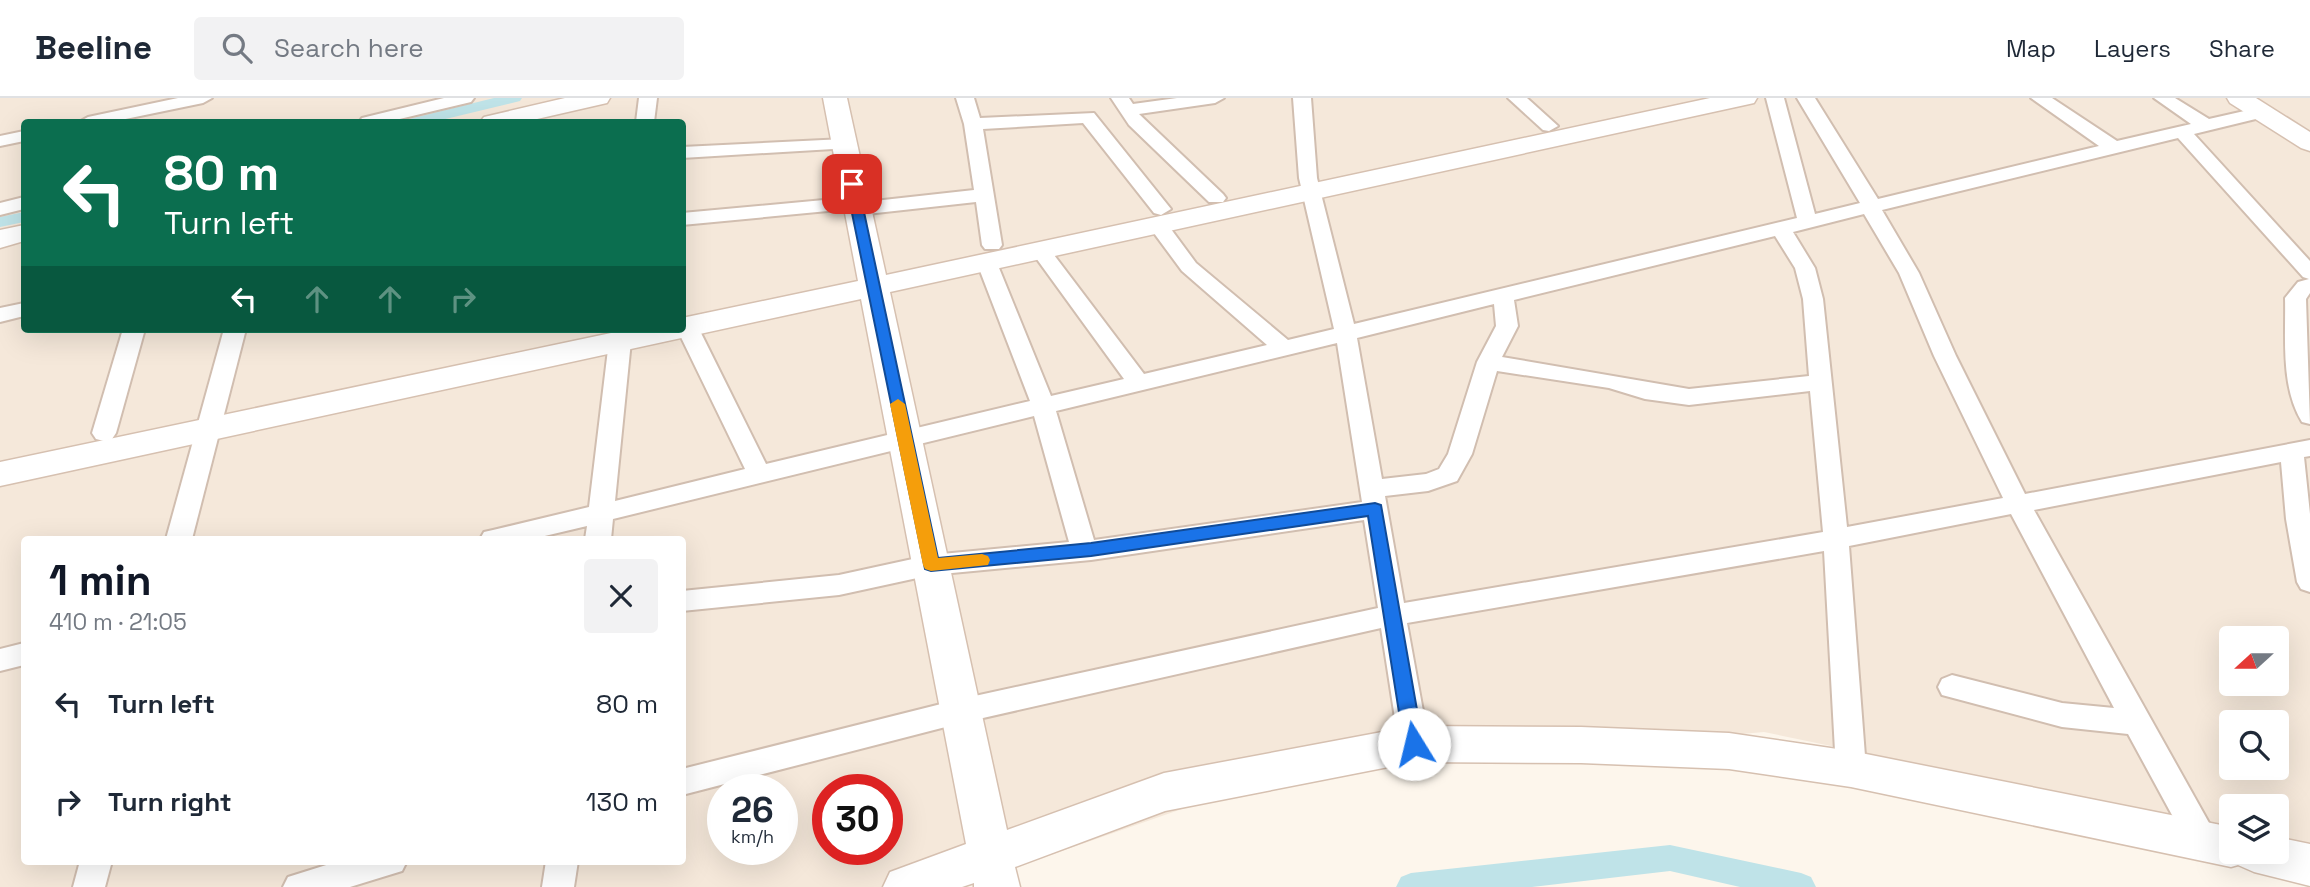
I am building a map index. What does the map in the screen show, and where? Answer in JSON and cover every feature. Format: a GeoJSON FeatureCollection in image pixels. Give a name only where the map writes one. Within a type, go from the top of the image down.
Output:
{"type":"FeatureCollection","features":[{"type":"Feature","properties":{"kind":"street"},"geometry":{"type":"LineString","coordinates":[[102,119],[203,98]]}},
{"type":"Feature","properties":{"kind":"street"},"geometry":{"type":"LineString","coordinates":[[380,119],[465,98]]}},
{"type":"Feature","properties":{"kind":"street"},"geometry":{"type":"LineString","coordinates":[[506,119],[598,98]]}},
{"type":"Feature","properties":{"kind":"street"},"geometry":{"type":"LineString","coordinates":[[645,119],[648,98]]}},
{"type":"Feature","properties":{"kind":"street"},"geometry":{"type":"LineString","coordinates":[[835,98],[994,871]]}},
{"type":"Feature","properties":{"kind":"street"},"geometry":{"type":"LineString","coordinates":[[965,98],[973,124],[985,195],[990,254],[1043,406],[1084,550]]}},
{"type":"Feature","properties":{"kind":"street"},"geometry":{"type":"LineString","coordinates":[[1123,104],[1215,98]]}},
{"type":"Feature","properties":{"kind":"street"},"geometry":{"type":"LineString","coordinates":[[1302,98],[1310,185],[1346,334],[1414,744]]}},
{"type":"Feature","properties":{"kind":"street"},"geometry":{"type":"LineString","coordinates":[[1517,98],[1549,126]]}},
{"type":"Feature","properties":{"kind":"street"},"geometry":{"type":"LineString","coordinates":[[990,254],[1041,251],[1216,198],[1310,185],[1549,126],[1681,98]]}},
{"type":"Feature","properties":{"kind":"street"},"geometry":{"type":"LineString","coordinates":[[686,322],[872,279],[1310,185],[1745,98]]}},
{"type":"Feature","properties":{"kind":"street"},"geometry":{"type":"LineString","coordinates":[[1775,98],[1808,223]]}},
{"type":"Feature","properties":{"kind":"street"},"geometry":{"type":"LineString","coordinates":[[1806,98],[1867,195],[1870,208],[1909,270],[1947,361],[2016,504],[2137,723],[2217,844]]}},
{"type":"Feature","properties":{"kind":"street"},"geometry":{"type":"LineString","coordinates":[[2040,98],[2115,148]]}},
{"type":"Feature","properties":{"kind":"street"},"geometry":{"type":"LineString","coordinates":[[2163,98],[2207,125]]}},
{"type":"Feature","properties":{"kind":"street"},"geometry":{"type":"LineString","coordinates":[[2239,98],[2306,139]]}},
{"type":"Feature","properties":{"kind":"street"},"geometry":{"type":"LineString","coordinates":[[1123,104],[1135,121],[1216,198]]}},
{"type":"Feature","properties":{"kind":"street"},"geometry":{"type":"LineString","coordinates":[[505,536],[2262,112]]}},
{"type":"Feature","properties":{"kind":"street"},"geometry":{"type":"LineString","coordinates":[[973,124],[1088,117],[1160,217],[1189,268],[1286,349]]}},
{"type":"Feature","properties":{"kind":"street"},"geometry":{"type":"LineString","coordinates":[[2182,132],[2310,273]]}},
{"type":"Feature","properties":{"kind":"street"},"geometry":{"type":"LineString","coordinates":[[0,141],[21,137]]}},
{"type":"Feature","properties":{"kind":"street"},"geometry":{"type":"LineString","coordinates":[[686,153],[844,144]]}},
{"type":"Feature","properties":{"kind":"street"},"geometry":{"type":"LineString","coordinates":[[686,219],[985,195]]}},
{"type":"Feature","properties":{"kind":"street"},"geometry":{"type":"LineString","coordinates":[[0,208],[21,204]]}},
{"type":"Feature","properties":{"kind":"street"},"geometry":{"type":"LineString","coordinates":[[1781,229],[1805,268],[1813,299],[1836,538],[1851,769]]}},
{"type":"Feature","properties":{"kind":"street"},"geometry":{"type":"LineString","coordinates":[[0,239],[21,234]]}},
{"type":"Feature","properties":{"kind":"street"},"geometry":{"type":"LineString","coordinates":[[1041,251],[1139,383]]}},
{"type":"Feature","properties":{"kind":"street"},"geometry":{"type":"LineString","coordinates":[[2310,285],[2305,286],[2295,298],[2299,382],[2310,416]]}},
{"type":"Feature","properties":{"kind":"street"},"geometry":{"type":"LineString","coordinates":[[686,601],[839,585],[931,565],[1084,550],[1373,499],[1448,475],[1460,454],[1488,362],[1507,326],[1502,296]]}},
{"type":"Feature","properties":{"kind":"street"},"geometry":{"type":"LineString","coordinates":[[0,315],[21,311]]}},
{"type":"Feature","properties":{"kind":"street"},"geometry":{"type":"LineString","coordinates":[[686,331],[759,474]]}},
{"type":"Feature","properties":{"kind":"street"},"geometry":{"type":"LineString","coordinates":[[104,433],[133,333]]}},
{"type":"Feature","properties":{"kind":"street"},"geometry":{"type":"LineString","coordinates":[[180,536],[234,333]]}},
{"type":"Feature","properties":{"kind":"street"},"geometry":{"type":"LineString","coordinates":[[0,474],[209,420],[608,335],[598,536]]}},
{"type":"Feature","properties":{"kind":"street"},"geometry":{"type":"LineString","coordinates":[[1488,362],[1611,381],[1645,391],[1689,397],[1821,382]]}},
{"type":"Feature","properties":{"kind":"street"},"geometry":{"type":"LineString","coordinates":[[0,455],[104,433],[209,420]]}},
{"type":"Feature","properties":{"kind":"street"},"geometry":{"type":"LineString","coordinates":[[686,781],[961,711],[1392,615],[1836,538],[2301,450],[2298,519],[2310,582]]}},
{"type":"Feature","properties":{"kind":"street"},"geometry":{"type":"LineString","coordinates":[[0,660],[21,655]]}},
{"type":"Feature","properties":{"kind":"street"},"geometry":{"type":"LineString","coordinates":[[1952,687],[2062,715],[2137,723]]}},
{"type":"Feature","properties":{"kind":"street"},"geometry":{"type":"LineString","coordinates":[[906,887],[994,871],[1164,792],[1414,744],[1581,745],[1729,751],[1851,769],[2217,844]]}},
{"type":"Feature","properties":{"kind":"street"},"geometry":{"type":"LineString","coordinates":[[2289,860],[2310,865]]}},
{"type":"Feature","properties":{"kind":"street"},"geometry":{"type":"LineString","coordinates":[[89,887],[95,865]]}},
{"type":"Feature","properties":{"kind":"street"},"geometry":{"type":"LineString","coordinates":[[299,887],[377,865]]}},
{"type":"Feature","properties":{"kind":"street"},"geometry":{"type":"LineString","coordinates":[[558,887],[561,865]]}},
{"type":"Feature","properties":{"kind":"shaded area"},"geometry":{"type":"Polygon","coordinates":[[[0,98],[2310,98],[2310,846],[2289,842],[2289,794],[2219,794],[2219,827],[1764,732],[1279,775],[959,887],[0,887],[0,98]]]}},
{"type":"Feature","properties":{"kind":"waterway"},"geometry":{"type":"LineString","coordinates":[[427,119],[514,98]]}},
{"type":"Feature","properties":{"kind":"waterway"},"geometry":{"type":"LineString","coordinates":[[0,222],[21,218]]}},
{"type":"Feature","properties":{"kind":"waterway"},"geometry":{"type":"LineString","coordinates":[[1411,887],[1670,858],[1801,887]]}},
{"type":"Feature","properties":{"kind":"slow traffic"},"geometry":{"type":"LineString","coordinates":[[898,404],[931,565],[982,560]]}},
{"type":"Feature","properties":{"kind":"route"},"geometry":{"type":"LineString","coordinates":[[852,184],[931,565],[1091,550],[1375,509],[1414,744]]}}]}
